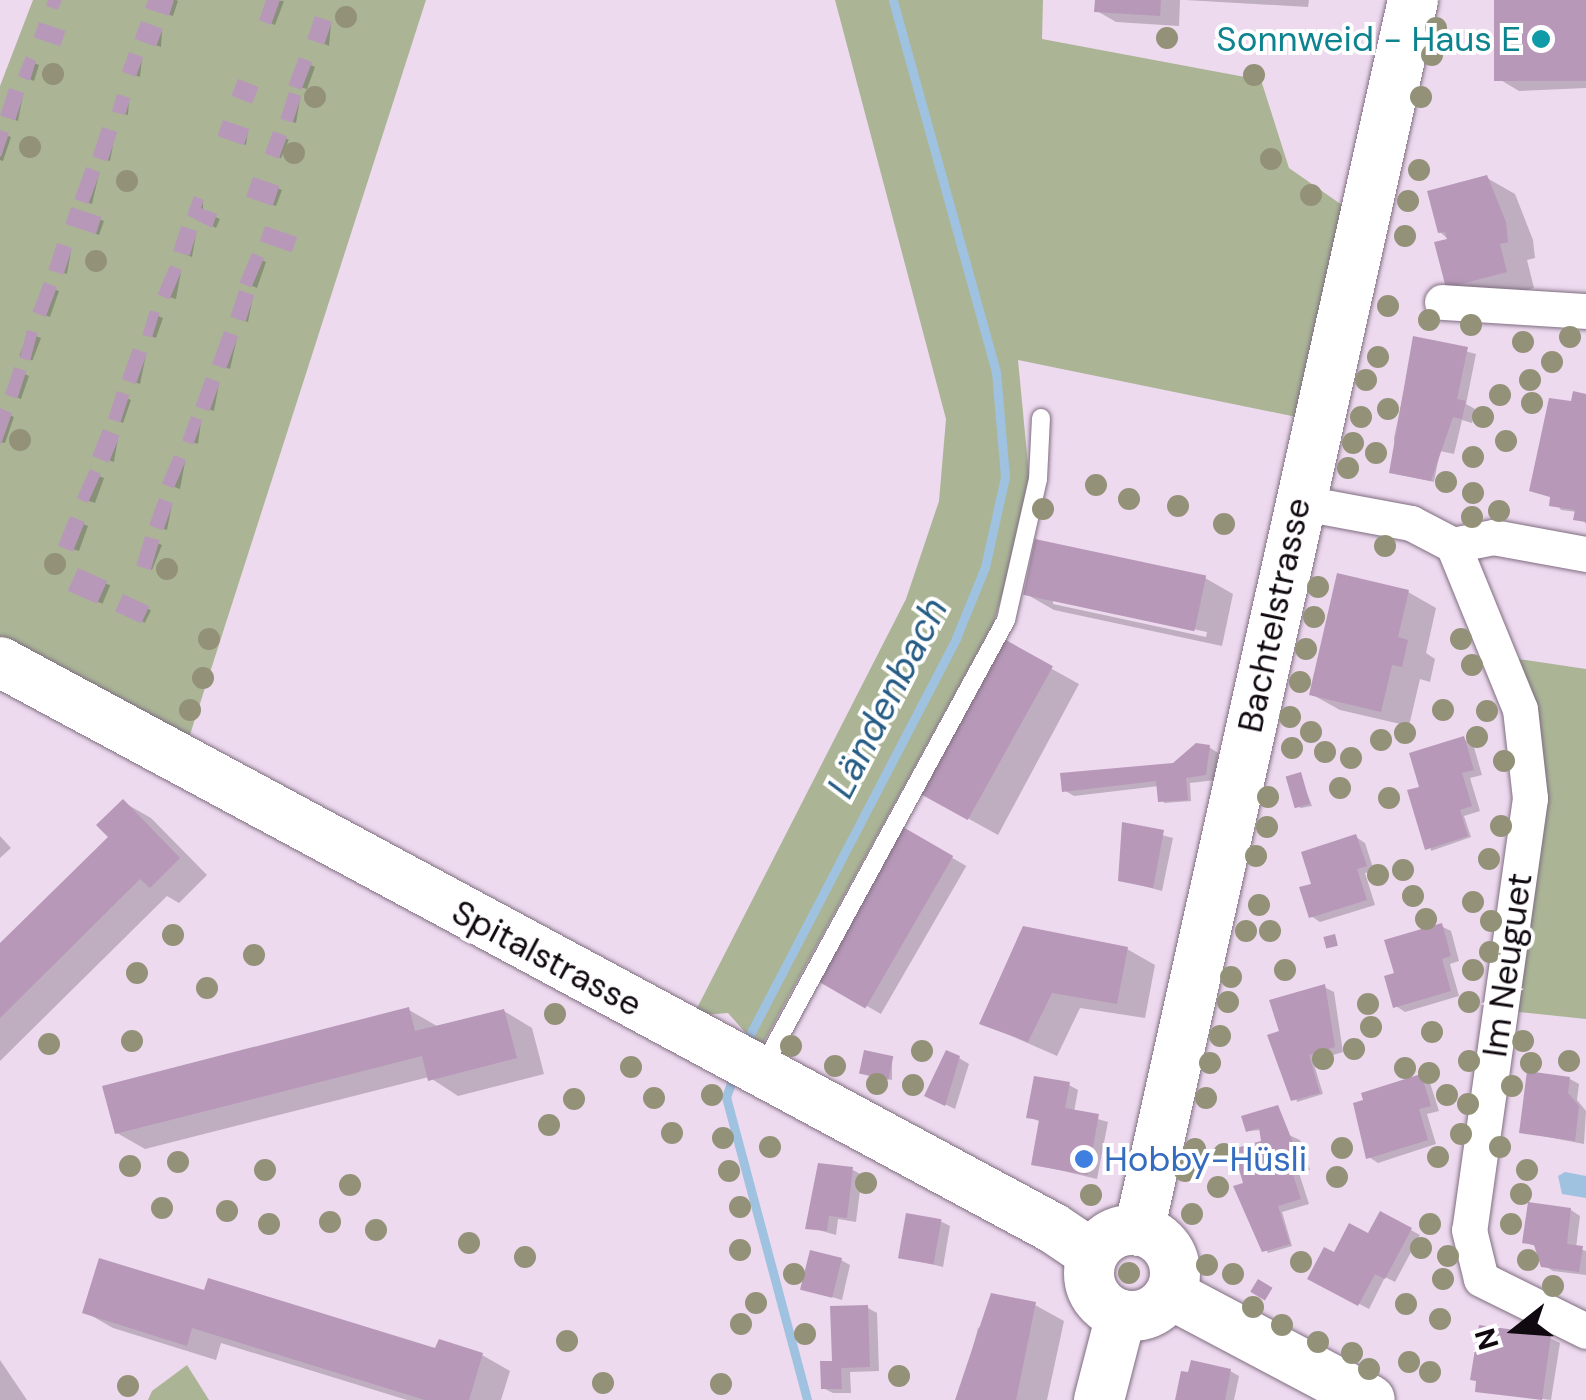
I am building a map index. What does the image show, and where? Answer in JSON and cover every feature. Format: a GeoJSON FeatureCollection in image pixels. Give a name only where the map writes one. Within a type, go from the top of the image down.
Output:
{"type":"FeatureCollection","features":[{"type":"Feature","properties":{"kind":"street","name":"Bachtelstrasse"},"geometry":{"type":"LineString","coordinates":[[1139,1231],[1298,502],[1413,0]]}},
{"type":"Feature","properties":{"kind":"street"},"geometry":{"type":"LineString","coordinates":[[1442,302],[1586,312]]}},
{"type":"Feature","properties":{"kind":"street"},"geometry":{"type":"LineString","coordinates":[[1298,502],[1411,523],[1452,544],[1492,538],[1586,554]]}},
{"type":"Feature","properties":{"kind":"street","name":"Im Neuguet"},"geometry":{"type":"LineString","coordinates":[[1452,544],[1520,709],[1530,798],[1469,1230],[1480,1279],[1586,1331]]}},
{"type":"Feature","properties":{"kind":"street","name":"Spitalstrasse"},"geometry":{"type":"LineString","coordinates":[[0,662],[1093,1255]]}},
{"type":"Feature","properties":{"kind":"street"},"geometry":{"type":"LineString","coordinates":[[1139,1231],[1160,1240],[1173,1259],[1170,1294],[1149,1313],[1121,1315],[1093,1292],[1093,1255],[1116,1233],[1139,1231]]}},
{"type":"Feature","properties":{"kind":"street"},"geometry":{"type":"LineString","coordinates":[[1170,1294],[1370,1400]]}},
{"type":"Feature","properties":{"kind":"street"},"geometry":{"type":"LineString","coordinates":[[1100,1400],[1121,1315]]}},
{"type":"Feature","properties":{"kind":"lane"},"geometry":{"type":"LineString","coordinates":[[741,1061],[1006,620],[1038,479],[1040,418]]}},
{"type":"Feature","properties":{"kind":"green space"},"geometry":{"type":"Polygon","coordinates":[[[33,0],[426,0],[187,744],[0,645],[0,86],[33,0]]]}},
{"type":"Feature","properties":{"kind":"green space"},"geometry":{"type":"Polygon","coordinates":[[[835,0],[1043,0],[1042,39],[1261,80],[1289,168],[1362,219],[1316,421],[1018,360],[1031,496],[994,622],[760,1049],[728,1013],[693,1016],[906,599],[939,501],[946,419],[835,0]]]}},
{"type":"Feature","properties":{"kind":"green space"},"geometry":{"type":"Polygon","coordinates":[[[1498,656],[1586,669],[1586,1019],[1500,1010],[1530,798],[1498,656]]]}},
{"type":"Feature","properties":{"kind":"green space"},"geometry":{"type":"Polygon","coordinates":[[[187,1365],[209,1400],[148,1400],[152,1391],[187,1365]]]}},
{"type":"Feature","properties":{"kind":"water"},"geometry":{"type":"Polygon","coordinates":[[[1565,1172],[1586,1176],[1586,1198],[1562,1194],[1558,1176],[1565,1172]]]}},
{"type":"Feature","properties":{"kind":"building"},"geometry":{"type":"Polygon","coordinates":[[[48,0],[62,0],[58,10],[46,6],[48,0]]]}},
{"type":"Feature","properties":{"kind":"building"},"geometry":{"type":"Polygon","coordinates":[[[148,0],[174,0],[169,16],[145,8],[148,0]]]}},
{"type":"Feature","properties":{"kind":"building"},"geometry":{"type":"Polygon","coordinates":[[[266,0],[280,0],[271,25],[259,20],[266,0]]]}},
{"type":"Feature","properties":{"kind":"building"},"geometry":{"type":"Polygon","coordinates":[[[1095,0],[1161,0],[1160,16],[1094,12],[1095,0]]]}},
{"type":"Feature","properties":{"kind":"building","name":"Sonnweid - Haus E"},"geometry":{"type":"Polygon","coordinates":[[[1494,0],[1586,0],[1586,81],[1494,81],[1494,0]]]}},
{"type":"Feature","properties":{"kind":"building"},"geometry":{"type":"Polygon","coordinates":[[[315,16],[332,22],[324,45],[307,39],[315,16]]]}},
{"type":"Feature","properties":{"kind":"building"},"geometry":{"type":"Polygon","coordinates":[[[141,21],[163,29],[156,47],[135,39],[141,21]]]}},
{"type":"Feature","properties":{"kind":"building"},"geometry":{"type":"Polygon","coordinates":[[[39,22],[65,31],[60,46],[34,37],[39,22]]]}},
{"type":"Feature","properties":{"kind":"building"},"geometry":{"type":"Polygon","coordinates":[[[129,52],[143,57],[136,77],[122,72],[129,52]]]}},
{"type":"Feature","properties":{"kind":"building"},"geometry":{"type":"Polygon","coordinates":[[[26,56],[36,61],[30,81],[18,76],[26,56]]]}},
{"type":"Feature","properties":{"kind":"building"},"geometry":{"type":"Polygon","coordinates":[[[299,57],[312,62],[301,90],[288,85],[299,57]]]}},
{"type":"Feature","properties":{"kind":"building"},"geometry":{"type":"Polygon","coordinates":[[[238,79],[259,87],[252,104],[232,96],[238,79]]]}},
{"type":"Feature","properties":{"kind":"building"},"geometry":{"type":"Polygon","coordinates":[[[9,88],[24,93],[15,121],[0,116],[9,88]]]}},
{"type":"Feature","properties":{"kind":"building"},"geometry":{"type":"Polygon","coordinates":[[[289,92],[301,96],[293,123],[280,119],[289,92]]]}},
{"type":"Feature","properties":{"kind":"building"},"geometry":{"type":"Polygon","coordinates":[[[117,94],[130,98],[125,115],[112,111],[117,94]]]}},
{"type":"Feature","properties":{"kind":"building"},"geometry":{"type":"Polygon","coordinates":[[[223,120],[249,129],[244,145],[217,136],[223,120]]]}},
{"type":"Feature","properties":{"kind":"building"},"geometry":{"type":"Polygon","coordinates":[[[102,127],[117,132],[108,161],[92,156],[102,127]]]}},
{"type":"Feature","properties":{"kind":"building"},"geometry":{"type":"Polygon","coordinates":[[[0,130],[9,133],[1,157],[0,156],[0,130]]]}},
{"type":"Feature","properties":{"kind":"building"},"geometry":{"type":"Polygon","coordinates":[[[273,131],[287,136],[279,159],[265,154],[273,131]]]}},
{"type":"Feature","properties":{"kind":"building"},"geometry":{"type":"Polygon","coordinates":[[[86,167],[100,172],[88,204],[74,199],[86,167]]]}},
{"type":"Feature","properties":{"kind":"building"},"geometry":{"type":"Polygon","coordinates":[[[1487,175],[1506,222],[1508,242],[1500,244],[1507,272],[1446,288],[1434,242],[1447,239],[1445,232],[1438,233],[1427,191],[1487,175]]]}},
{"type":"Feature","properties":{"kind":"building"},"geometry":{"type":"Polygon","coordinates":[[[253,177],[279,186],[273,206],[246,197],[253,177]]]}},
{"type":"Feature","properties":{"kind":"building"},"geometry":{"type":"Polygon","coordinates":[[[194,196],[204,200],[201,208],[217,214],[212,228],[187,215],[194,196]]]}},
{"type":"Feature","properties":{"kind":"building"},"geometry":{"type":"Polygon","coordinates":[[[71,207],[101,217],[96,234],[65,224],[71,207]]]}},
{"type":"Feature","properties":{"kind":"building"},"geometry":{"type":"Polygon","coordinates":[[[181,226],[197,231],[190,256],[173,251],[181,226]]]}},
{"type":"Feature","properties":{"kind":"building"},"geometry":{"type":"Polygon","coordinates":[[[265,226],[297,237],[292,252],[260,241],[265,226]]]}},
{"type":"Feature","properties":{"kind":"building"},"geometry":{"type":"Polygon","coordinates":[[[57,243],[72,248],[64,275],[48,270],[57,243]]]}},
{"type":"Feature","properties":{"kind":"building"},"geometry":{"type":"Polygon","coordinates":[[[252,253],[264,258],[251,288],[239,282],[252,253]]]}},
{"type":"Feature","properties":{"kind":"building"},"geometry":{"type":"Polygon","coordinates":[[[170,265],[182,270],[169,300],[157,294],[170,265]]]}},
{"type":"Feature","properties":{"kind":"building"},"geometry":{"type":"Polygon","coordinates":[[[44,282],[57,287],[46,317],[33,312],[44,282]]]}},
{"type":"Feature","properties":{"kind":"building"},"geometry":{"type":"Polygon","coordinates":[[[239,290],[254,295],[246,322],[230,317],[239,290]]]}},
{"type":"Feature","properties":{"kind":"building"},"geometry":{"type":"Polygon","coordinates":[[[150,310],[160,313],[152,338],[142,335],[150,310]]]}},
{"type":"Feature","properties":{"kind":"building"},"geometry":{"type":"Polygon","coordinates":[[[27,330],[38,333],[30,361],[19,358],[27,330]]]}},
{"type":"Feature","properties":{"kind":"building"},"geometry":{"type":"Polygon","coordinates":[[[224,331],[238,336],[226,369],[212,364],[224,331]]]}},
{"type":"Feature","properties":{"kind":"building"},"geometry":{"type":"Polygon","coordinates":[[[1413,336],[1468,347],[1457,399],[1466,401],[1462,419],[1453,417],[1431,481],[1389,473],[1413,336]]]}},
{"type":"Feature","properties":{"kind":"building"},"geometry":{"type":"Polygon","coordinates":[[[133,348],[147,353],[136,384],[122,379],[133,348]]]}},
{"type":"Feature","properties":{"kind":"building"},"geometry":{"type":"Polygon","coordinates":[[[14,367],[26,371],[17,399],[5,395],[14,367]]]}},
{"type":"Feature","properties":{"kind":"building"},"geometry":{"type":"Polygon","coordinates":[[[206,377],[220,382],[209,411],[195,406],[206,377]]]}},
{"type":"Feature","properties":{"kind":"building"},"geometry":{"type":"Polygon","coordinates":[[[117,391],[129,395],[120,423],[108,419],[117,391]]]}},
{"type":"Feature","properties":{"kind":"building"},"geometry":{"type":"Polygon","coordinates":[[[1573,391],[1586,394],[1586,522],[1573,520],[1575,510],[1549,506],[1550,497],[1529,491],[1549,398],[1571,401],[1573,391]]]}},
{"type":"Feature","properties":{"kind":"building"},"geometry":{"type":"Polygon","coordinates":[[[0,408],[12,413],[1,444],[0,444],[0,408]]]}},
{"type":"Feature","properties":{"kind":"building"},"geometry":{"type":"Polygon","coordinates":[[[191,416],[202,420],[193,445],[182,440],[191,416]]]}},
{"type":"Feature","properties":{"kind":"building"},"geometry":{"type":"Polygon","coordinates":[[[103,429],[120,436],[109,463],[92,456],[103,429]]]}},
{"type":"Feature","properties":{"kind":"building"},"geometry":{"type":"Polygon","coordinates":[[[174,455],[186,460],[174,489],[162,484],[174,455]]]}},
{"type":"Feature","properties":{"kind":"building"},"geometry":{"type":"Polygon","coordinates":[[[90,469],[101,474],[88,503],[77,498],[90,469]]]}},
{"type":"Feature","properties":{"kind":"building"},"geometry":{"type":"Polygon","coordinates":[[[159,498],[173,503],[163,530],[149,525],[159,498]]]}},
{"type":"Feature","properties":{"kind":"building"},"geometry":{"type":"Polygon","coordinates":[[[70,516],[85,522],[73,552],[58,546],[70,516]]]}},
{"type":"Feature","properties":{"kind":"building"},"geometry":{"type":"Polygon","coordinates":[[[145,536],[159,540],[151,570],[136,566],[145,536]]]}},
{"type":"Feature","properties":{"kind":"building"},"geometry":{"type":"Polygon","coordinates":[[[1035,539],[1206,575],[1194,631],[1023,595],[1035,539]]]}},
{"type":"Feature","properties":{"kind":"building"},"geometry":{"type":"Polygon","coordinates":[[[78,568],[107,581],[97,604],[68,591],[78,568]]]}},
{"type":"Feature","properties":{"kind":"building"},"geometry":{"type":"Polygon","coordinates":[[[1337,573],[1409,590],[1398,637],[1408,640],[1402,667],[1392,665],[1381,712],[1309,695],[1337,573]]]}},
{"type":"Feature","properties":{"kind":"building"},"geometry":{"type":"Polygon","coordinates":[[[123,594],[149,606],[141,623],[115,611],[123,594]]]}},
{"type":"Feature","properties":{"kind":"building"},"geometry":{"type":"Polygon","coordinates":[[[1004,639],[1053,666],[968,820],[919,793],[1004,639]]]}},
{"type":"Feature","properties":{"kind":"building"},"geometry":{"type":"Polygon","coordinates":[[[1464,736],[1474,770],[1462,773],[1472,806],[1460,810],[1468,836],[1425,850],[1407,790],[1419,787],[1409,753],[1464,736]]]}},
{"type":"Feature","properties":{"kind":"building"},"geometry":{"type":"Polygon","coordinates":[[[1196,743],[1210,745],[1206,775],[1186,778],[1188,800],[1158,802],[1156,781],[1062,792],[1060,773],[1173,763],[1196,743]]]}},
{"type":"Feature","properties":{"kind":"building"},"geometry":{"type":"Polygon","coordinates":[[[1301,772],[1310,804],[1295,808],[1286,776],[1301,772]]]}},
{"type":"Feature","properties":{"kind":"building"},"geometry":{"type":"Polygon","coordinates":[[[123,799],[180,858],[150,888],[140,879],[0,1018],[0,943],[108,837],[96,825],[123,799]]]}},
{"type":"Feature","properties":{"kind":"building"},"geometry":{"type":"Polygon","coordinates":[[[1122,822],[1164,830],[1153,888],[1118,881],[1122,822]]]}},
{"type":"Feature","properties":{"kind":"building"},"geometry":{"type":"Polygon","coordinates":[[[903,827],[953,856],[865,1008],[815,979],[903,827]]]}},
{"type":"Feature","properties":{"kind":"building"},"geometry":{"type":"Polygon","coordinates":[[[1356,834],[1367,866],[1357,869],[1367,900],[1309,918],[1299,887],[1311,884],[1301,852],[1356,834]]]}},
{"type":"Feature","properties":{"kind":"building"},"geometry":{"type":"Polygon","coordinates":[[[1442,923],[1451,956],[1442,959],[1451,991],[1393,1008],[1384,976],[1394,973],[1384,940],[1442,923]]]}},
{"type":"Feature","properties":{"kind":"building"},"geometry":{"type":"Polygon","coordinates":[[[1023,926],[1128,947],[1117,1004],[1052,993],[1028,1042],[979,1024],[1023,926]]]}},
{"type":"Feature","properties":{"kind":"building"},"geometry":{"type":"Polygon","coordinates":[[[1335,934],[1338,946],[1326,949],[1323,937],[1335,934]]]}},
{"type":"Feature","properties":{"kind":"building"},"geometry":{"type":"Polygon","coordinates":[[[1325,984],[1335,1047],[1309,1055],[1320,1093],[1291,1101],[1267,1035],[1279,1031],[1269,1000],[1325,984]]]}},
{"type":"Feature","properties":{"kind":"building"},"geometry":{"type":"Polygon","coordinates":[[[409,1007],[415,1031],[504,1009],[517,1058],[428,1081],[422,1056],[115,1134],[102,1086],[409,1007]]]}},
{"type":"Feature","properties":{"kind":"building"},"geometry":{"type":"Polygon","coordinates":[[[864,1050],[893,1056],[888,1080],[859,1073],[864,1050]]]}},
{"type":"Feature","properties":{"kind":"building"},"geometry":{"type":"Polygon","coordinates":[[[946,1050],[960,1056],[945,1106],[924,1096],[946,1050]]]}},
{"type":"Feature","properties":{"kind":"building"},"geometry":{"type":"Polygon","coordinates":[[[1527,1071],[1570,1077],[1568,1093],[1579,1106],[1575,1141],[1519,1133],[1527,1071]]]}},
{"type":"Feature","properties":{"kind":"building"},"geometry":{"type":"Polygon","coordinates":[[[1421,1074],[1431,1106],[1419,1109],[1428,1140],[1366,1159],[1353,1103],[1363,1100],[1361,1093],[1421,1074]]]}},
{"type":"Feature","properties":{"kind":"building"},"geometry":{"type":"Polygon","coordinates":[[[1034,1076],[1070,1082],[1065,1108],[1099,1114],[1088,1175],[1031,1165],[1039,1120],[1026,1118],[1034,1076]]]}},
{"type":"Feature","properties":{"kind":"building"},"geometry":{"type":"Polygon","coordinates":[[[1278,1105],[1302,1165],[1291,1169],[1301,1199],[1278,1206],[1290,1244],[1262,1252],[1233,1186],[1243,1183],[1233,1149],[1261,1141],[1259,1128],[1246,1132],[1241,1116],[1278,1105]]]}},
{"type":"Feature","properties":{"kind":"building"},"geometry":{"type":"Polygon","coordinates":[[[818,1163],[853,1167],[847,1218],[829,1216],[827,1231],[805,1229],[818,1163]]]}},
{"type":"Feature","properties":{"kind":"building"},"geometry":{"type":"Polygon","coordinates":[[[1528,1202],[1571,1208],[1567,1244],[1583,1246],[1579,1272],[1541,1267],[1534,1245],[1522,1243],[1528,1202]]]}},
{"type":"Feature","properties":{"kind":"building"},"geometry":{"type":"Polygon","coordinates":[[[1380,1211],[1412,1228],[1385,1279],[1375,1274],[1358,1306],[1307,1279],[1324,1247],[1334,1252],[1349,1223],[1368,1233],[1380,1211]]]}},
{"type":"Feature","properties":{"kind":"building"},"geometry":{"type":"Polygon","coordinates":[[[906,1213],[941,1219],[933,1265],[898,1258],[906,1213]]]}},
{"type":"Feature","properties":{"kind":"building"},"geometry":{"type":"Polygon","coordinates":[[[810,1250],[842,1258],[832,1298],[800,1290],[810,1250]]]}},
{"type":"Feature","properties":{"kind":"building"},"geometry":{"type":"Polygon","coordinates":[[[99,1258],[204,1290],[208,1278],[435,1348],[439,1339],[483,1353],[469,1400],[425,1400],[192,1328],[187,1346],[82,1313],[99,1258]]]}},
{"type":"Feature","properties":{"kind":"building"},"geometry":{"type":"Polygon","coordinates":[[[1258,1279],[1273,1288],[1265,1301],[1250,1292],[1258,1279]]]}},
{"type":"Feature","properties":{"kind":"building"},"geometry":{"type":"Polygon","coordinates":[[[991,1293],[1036,1302],[1016,1400],[955,1400],[991,1293]]]}},
{"type":"Feature","properties":{"kind":"building"},"geometry":{"type":"Polygon","coordinates":[[[868,1305],[870,1367],[841,1368],[842,1389],[821,1389],[820,1361],[832,1361],[830,1306],[868,1305]]]}},
{"type":"Feature","properties":{"kind":"building"},"geometry":{"type":"Polygon","coordinates":[[[1479,1325],[1551,1335],[1542,1400],[1475,1392],[1476,1381],[1470,1380],[1479,1325]]]}},
{"type":"Feature","properties":{"kind":"building"},"geometry":{"type":"Polygon","coordinates":[[[1191,1360],[1231,1369],[1225,1400],[1175,1400],[1181,1371],[1188,1372],[1191,1360]]]}},
{"type":"Feature","properties":{"kind":"waterway","name":"Ländenbach"},"geometry":{"type":"LineString","coordinates":[[744,1046],[956,638],[985,567],[1005,477],[996,372],[893,0]]}},
{"type":"Feature","properties":{"kind":"waterway","name":"Ländenbach"},"geometry":{"type":"LineString","coordinates":[[734,1075],[726,1097],[807,1400]]}},
{"type":"Feature","properties":{"kind":"place","name":"Sonnweid - Haus E"},"geometry":{"type":"Point","coordinates":[1541,39]}},
{"type":"Feature","properties":{"kind":"place","name":"Hobby-Hüsli"},"geometry":{"type":"Point","coordinates":[1084,1159]}}]}
